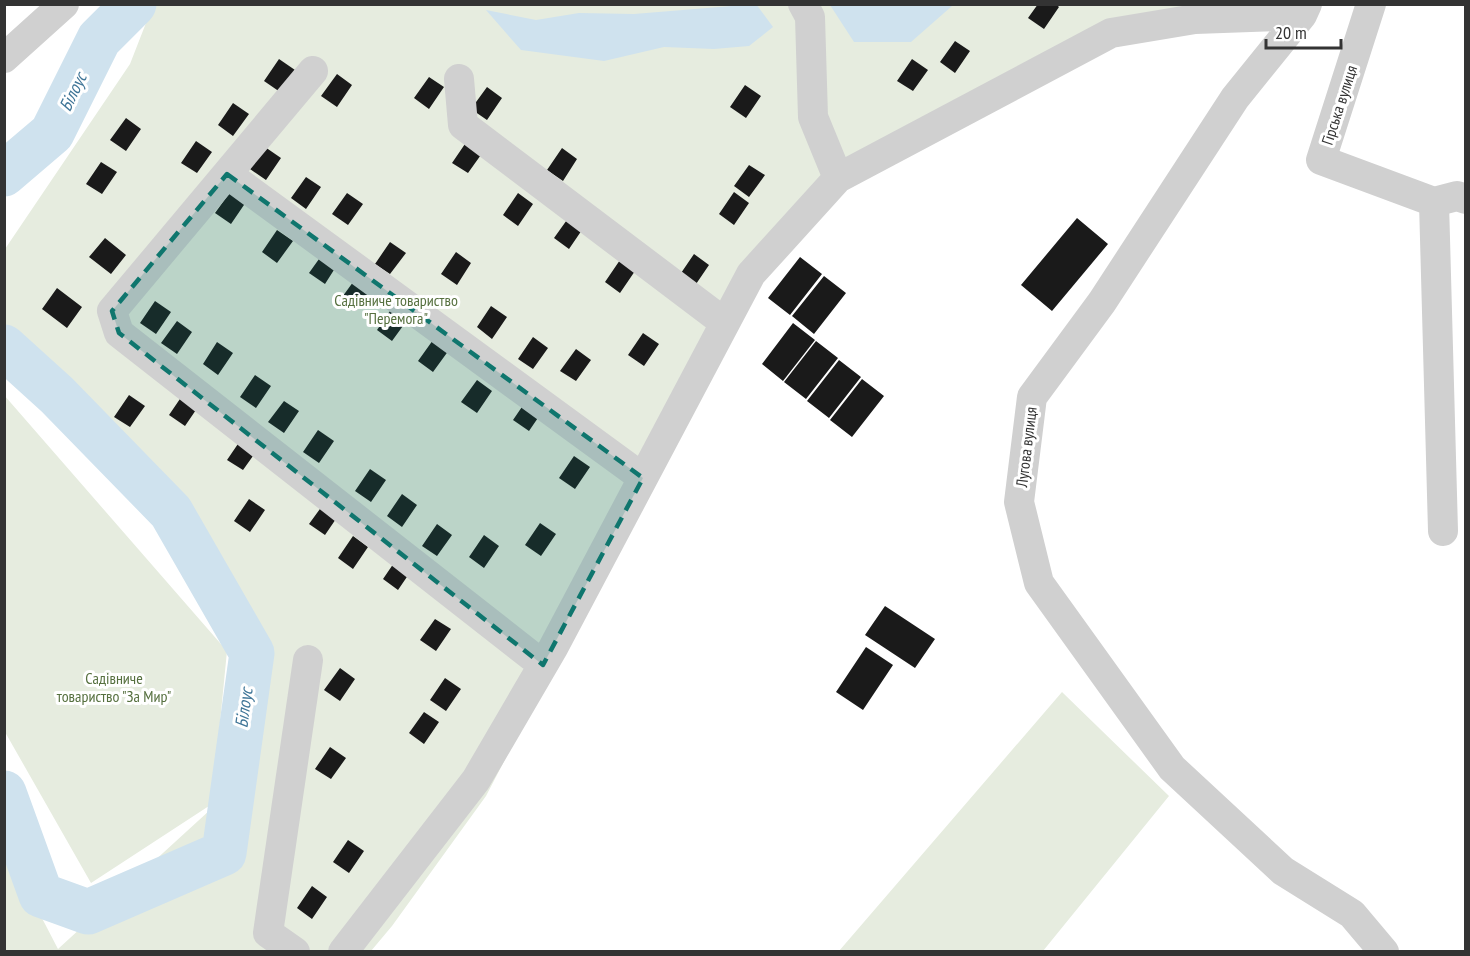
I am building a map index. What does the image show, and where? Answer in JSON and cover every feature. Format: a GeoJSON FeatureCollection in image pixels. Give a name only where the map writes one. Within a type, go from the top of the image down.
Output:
{"type":"FeatureCollection","features":[{"type":"Feature","properties":{"kind":"street"},"geometry":{"type":"LineString","coordinates":[[4,58],[64,4]]}},
{"type":"Feature","properties":{"kind":"street"},"geometry":{"type":"LineString","coordinates":[[803,4],[810,17],[813,117],[838,178]]}},
{"type":"Feature","properties":{"kind":"street","name":"Гірська вулиця"},"geometry":{"type":"LineString","coordinates":[[1371,4],[1321,160],[1434,202]]}},
{"type":"Feature","properties":{"kind":"street"},"geometry":{"type":"LineString","coordinates":[[343,951],[476,780],[543,665],[751,274],[838,178],[1111,33],[1195,19],[1305,10]]}},
{"type":"Feature","properties":{"kind":"street","name":"Лугова вулиця"},"geometry":{"type":"LineString","coordinates":[[1305,10],[1235,98],[1102,302],[1032,397],[1019,502],[1039,583],[1172,768],[1283,871],[1352,914],[1384,951]]}},
{"type":"Feature","properties":{"kind":"street"},"geometry":{"type":"LineString","coordinates":[[313,71],[112,311],[119,333],[543,665]]}},
{"type":"Feature","properties":{"kind":"street"},"geometry":{"type":"LineString","coordinates":[[459,80],[463,125],[725,323]]}},
{"type":"Feature","properties":{"kind":"street"},"geometry":{"type":"LineString","coordinates":[[227,174],[643,478]]}},
{"type":"Feature","properties":{"kind":"street"},"geometry":{"type":"LineString","coordinates":[[1443,531],[1434,202],[1457,196],[1466,198]]}},
{"type":"Feature","properties":{"kind":"street"},"geometry":{"type":"LineString","coordinates":[[295,951],[268,933],[308,660]]}},
{"type":"Feature","properties":{"kind":"highlighted area"},"geometry":{"type":"Polygon","coordinates":[[[227,174],[643,478],[543,665],[119,333],[112,311],[227,174]]]}},
{"type":"Feature","properties":{"kind":"green space","name":"Садівниче товариство \"Перемога\""},"geometry":{"type":"Polygon","coordinates":[[[153,5],[1194,5],[787,218],[486,796],[392,926],[371,951],[5,951],[4,845],[58,949],[245,778],[259,676],[243,601],[93,423],[5,332],[5,249],[130,64],[153,5]]]}},
{"type":"Feature","properties":{"kind":"green space","name":"Садівниче товариство \"За Мир\""},"geometry":{"type":"Polygon","coordinates":[[[4,395],[227,651],[212,804],[91,883],[5,732],[4,395]]]}},
{"type":"Feature","properties":{"kind":"green space"},"geometry":{"type":"Polygon","coordinates":[[[1062,692],[1169,796],[1043,951],[839,951],[1062,692]]]}},
{"type":"Feature","properties":{"kind":"water"},"geometry":{"type":"Polygon","coordinates":[[[756,4],[773,27],[749,46],[714,49],[664,47],[604,61],[521,50],[486,10],[536,20],[579,13],[634,14],[756,4]]]}},
{"type":"Feature","properties":{"kind":"water"},"geometry":{"type":"Polygon","coordinates":[[[830,5],[957,5],[952,6],[911,42],[854,42],[830,5]]]}},
{"type":"Feature","properties":{"kind":"building"},"geometry":{"type":"Polygon","coordinates":[[[1038,4],[1056,4],[1059,7],[1044,29],[1028,18],[1038,4]]]}},
{"type":"Feature","properties":{"kind":"building"},"geometry":{"type":"Polygon","coordinates":[[[955,41],[970,51],[955,73],[940,62],[955,41]]]}},
{"type":"Feature","properties":{"kind":"building"},"geometry":{"type":"Polygon","coordinates":[[[279,59],[295,70],[280,92],[264,81],[279,59]]]}},
{"type":"Feature","properties":{"kind":"building"},"geometry":{"type":"Polygon","coordinates":[[[912,59],[928,70],[913,91],[897,81],[912,59]]]}},
{"type":"Feature","properties":{"kind":"building"},"geometry":{"type":"Polygon","coordinates":[[[337,74],[352,85],[337,107],[321,96],[337,74]]]}},
{"type":"Feature","properties":{"kind":"building"},"geometry":{"type":"Polygon","coordinates":[[[429,77],[444,87],[429,109],[414,98],[429,77]]]}},
{"type":"Feature","properties":{"kind":"building"},"geometry":{"type":"Polygon","coordinates":[[[745,85],[761,96],[746,118],[730,107],[745,85]]]}},
{"type":"Feature","properties":{"kind":"building"},"geometry":{"type":"Polygon","coordinates":[[[487,87],[502,98],[487,120],[471,109],[487,87]]]}},
{"type":"Feature","properties":{"kind":"building"},"geometry":{"type":"Polygon","coordinates":[[[233,103],[249,114],[233,136],[218,125],[233,103]]]}},
{"type":"Feature","properties":{"kind":"building"},"geometry":{"type":"Polygon","coordinates":[[[126,118],[141,129],[126,151],[110,140],[126,118]]]}},
{"type":"Feature","properties":{"kind":"building"},"geometry":{"type":"Polygon","coordinates":[[[196,141],[212,152],[197,173],[181,163],[196,141]]]}},
{"type":"Feature","properties":{"kind":"building"},"geometry":{"type":"Polygon","coordinates":[[[467,141],[483,152],[468,173],[452,163],[467,141]]]}},
{"type":"Feature","properties":{"kind":"building"},"geometry":{"type":"Polygon","coordinates":[[[265,147],[281,158],[266,180],[250,169],[265,147]]]}},
{"type":"Feature","properties":{"kind":"building"},"geometry":{"type":"Polygon","coordinates":[[[562,148],[577,159],[563,181],[547,170],[562,148]]]}},
{"type":"Feature","properties":{"kind":"building"},"geometry":{"type":"Polygon","coordinates":[[[101,162],[117,172],[102,194],[86,184],[101,162]]]}},
{"type":"Feature","properties":{"kind":"building"},"geometry":{"type":"Polygon","coordinates":[[[749,165],[765,175],[749,197],[734,186],[749,165]]]}},
{"type":"Feature","properties":{"kind":"building"},"geometry":{"type":"Polygon","coordinates":[[[306,177],[321,187],[306,209],[291,198],[306,177]]]}},
{"type":"Feature","properties":{"kind":"building"},"geometry":{"type":"Polygon","coordinates":[[[231,191],[246,202],[231,224],[215,213],[231,191]]]}},
{"type":"Feature","properties":{"kind":"building"},"geometry":{"type":"Polygon","coordinates":[[[734,192],[749,203],[734,225],[719,214],[734,192]]]}},
{"type":"Feature","properties":{"kind":"building"},"geometry":{"type":"Polygon","coordinates":[[[347,193],[363,204],[348,225],[332,214],[347,193]]]}},
{"type":"Feature","properties":{"kind":"building"},"geometry":{"type":"Polygon","coordinates":[[[518,193],[533,204],[518,226],[503,215],[518,193]]]}},
{"type":"Feature","properties":{"kind":"building"},"geometry":{"type":"Polygon","coordinates":[[[569,217],[584,227],[569,249],[554,238],[569,217]]]}},
{"type":"Feature","properties":{"kind":"building"},"geometry":{"type":"Polygon","coordinates":[[[1077,218],[1108,244],[1052,311],[1021,285],[1077,218]]]}},
{"type":"Feature","properties":{"kind":"building"},"geometry":{"type":"Polygon","coordinates":[[[277,230],[293,241],[277,263],[262,252],[277,230]]]}},
{"type":"Feature","properties":{"kind":"building"},"geometry":{"type":"Polygon","coordinates":[[[105,238],[126,255],[111,274],[89,257],[105,238]]]}},
{"type":"Feature","properties":{"kind":"building"},"geometry":{"type":"Polygon","coordinates":[[[390,242],[406,253],[390,274],[375,264],[390,242]]]}},
{"type":"Feature","properties":{"kind":"building"},"geometry":{"type":"Polygon","coordinates":[[[324,252],[339,262],[325,284],[309,273],[324,252]]]}},
{"type":"Feature","properties":{"kind":"building"},"geometry":{"type":"Polygon","coordinates":[[[456,252],[471,263],[457,285],[441,274],[456,252]]]}},
{"type":"Feature","properties":{"kind":"building"},"geometry":{"type":"Polygon","coordinates":[[[694,254],[709,265],[694,287],[679,276],[694,254]]]}},
{"type":"Feature","properties":{"kind":"building"},"geometry":{"type":"Polygon","coordinates":[[[800,257],[822,274],[790,315],[768,298],[800,257]]]}},
{"type":"Feature","properties":{"kind":"building"},"geometry":{"type":"Polygon","coordinates":[[[620,260],[635,271],[620,293],[605,282],[620,260]]]}},
{"type":"Feature","properties":{"kind":"building"},"geometry":{"type":"Polygon","coordinates":[[[824,276],[846,293],[814,334],[792,316],[824,276]]]}},
{"type":"Feature","properties":{"kind":"building"},"geometry":{"type":"Polygon","coordinates":[[[356,278],[371,289],[356,311],[340,300],[356,278]]]}},
{"type":"Feature","properties":{"kind":"building"},"geometry":{"type":"Polygon","coordinates":[[[57,288],[82,307],[67,328],[42,309],[57,288]]]}},
{"type":"Feature","properties":{"kind":"building"},"geometry":{"type":"Polygon","coordinates":[[[155,301],[171,312],[156,334],[140,323],[155,301]]]}},
{"type":"Feature","properties":{"kind":"building"},"geometry":{"type":"Polygon","coordinates":[[[491,306],[507,317],[492,339],[477,327],[491,306]]]}},
{"type":"Feature","properties":{"kind":"building"},"geometry":{"type":"Polygon","coordinates":[[[392,308],[408,319],[392,341],[377,330],[392,308]]]}},
{"type":"Feature","properties":{"kind":"building"},"geometry":{"type":"Polygon","coordinates":[[[177,321],[192,332],[177,354],[161,343],[177,321]]]}},
{"type":"Feature","properties":{"kind":"building"},"geometry":{"type":"Polygon","coordinates":[[[793,323],[815,340],[783,381],[762,364],[793,323]]]}},
{"type":"Feature","properties":{"kind":"building"},"geometry":{"type":"Polygon","coordinates":[[[643,333],[659,344],[644,366],[628,355],[643,333]]]}},
{"type":"Feature","properties":{"kind":"building"},"geometry":{"type":"Polygon","coordinates":[[[533,337],[548,348],[533,369],[518,359],[533,337]]]}},
{"type":"Feature","properties":{"kind":"building"},"geometry":{"type":"Polygon","coordinates":[[[433,340],[449,350],[433,372],[418,361],[433,340]]]}},
{"type":"Feature","properties":{"kind":"building"},"geometry":{"type":"Polygon","coordinates":[[[816,341],[838,358],[806,399],[784,382],[816,341]]]}},
{"type":"Feature","properties":{"kind":"building"},"geometry":{"type":"Polygon","coordinates":[[[217,342],[233,353],[218,375],[203,364],[217,342]]]}},
{"type":"Feature","properties":{"kind":"building"},"geometry":{"type":"Polygon","coordinates":[[[576,349],[591,360],[576,381],[560,371],[576,349]]]}},
{"type":"Feature","properties":{"kind":"building"},"geometry":{"type":"Polygon","coordinates":[[[839,360],[861,377],[829,418],[807,401],[839,360]]]}},
{"type":"Feature","properties":{"kind":"building"},"geometry":{"type":"Polygon","coordinates":[[[255,375],[271,386],[256,408],[240,397],[255,375]]]}},
{"type":"Feature","properties":{"kind":"building"},"geometry":{"type":"Polygon","coordinates":[[[862,379],[884,396],[852,437],[830,420],[862,379]]]}},
{"type":"Feature","properties":{"kind":"building"},"geometry":{"type":"Polygon","coordinates":[[[477,380],[492,391],[477,413],[461,402],[477,380]]]}},
{"type":"Feature","properties":{"kind":"building"},"geometry":{"type":"Polygon","coordinates":[[[184,393],[200,404],[185,426],[169,415],[184,393]]]}},
{"type":"Feature","properties":{"kind":"building"},"geometry":{"type":"Polygon","coordinates":[[[129,395],[145,406],[130,427],[114,417],[129,395]]]}},
{"type":"Feature","properties":{"kind":"building"},"geometry":{"type":"Polygon","coordinates":[[[528,398],[544,409],[529,431],[513,420],[528,398]]]}},
{"type":"Feature","properties":{"kind":"building"},"geometry":{"type":"Polygon","coordinates":[[[284,401],[299,411],[284,433],[268,422],[284,401]]]}},
{"type":"Feature","properties":{"kind":"building"},"geometry":{"type":"Polygon","coordinates":[[[318,430],[334,441],[319,463],[303,452],[318,430]]]}},
{"type":"Feature","properties":{"kind":"building"},"geometry":{"type":"Polygon","coordinates":[[[242,438],[258,449],[243,470],[227,460],[242,438]]]}},
{"type":"Feature","properties":{"kind":"building"},"geometry":{"type":"Polygon","coordinates":[[[574,456],[590,467],[575,489],[559,478],[574,456]]]}},
{"type":"Feature","properties":{"kind":"building"},"geometry":{"type":"Polygon","coordinates":[[[370,469],[386,480],[371,502],[355,491],[370,469]]]}},
{"type":"Feature","properties":{"kind":"building"},"geometry":{"type":"Polygon","coordinates":[[[402,494],[417,505],[402,527],[387,516],[402,494]]]}},
{"type":"Feature","properties":{"kind":"building"},"geometry":{"type":"Polygon","coordinates":[[[249,499],[265,510],[250,532],[234,521],[249,499]]]}},
{"type":"Feature","properties":{"kind":"building"},"geometry":{"type":"Polygon","coordinates":[[[325,502],[340,513],[325,535],[309,524],[325,502]]]}},
{"type":"Feature","properties":{"kind":"building"},"geometry":{"type":"Polygon","coordinates":[[[540,523],[556,534],[541,556],[525,545],[540,523]]]}},
{"type":"Feature","properties":{"kind":"building"},"geometry":{"type":"Polygon","coordinates":[[[437,524],[452,535],[437,556],[422,546],[437,524]]]}},
{"type":"Feature","properties":{"kind":"building"},"geometry":{"type":"Polygon","coordinates":[[[484,535],[499,546],[484,568],[469,557],[484,535]]]}},
{"type":"Feature","properties":{"kind":"building"},"geometry":{"type":"Polygon","coordinates":[[[353,536],[368,547],[353,569],[338,558],[353,536]]]}},
{"type":"Feature","properties":{"kind":"building"},"geometry":{"type":"Polygon","coordinates":[[[398,557],[413,568],[398,590],[383,579],[398,557]]]}},
{"type":"Feature","properties":{"kind":"building"},"geometry":{"type":"Polygon","coordinates":[[[885,606],[935,639],[915,668],[865,635],[885,606]]]}},
{"type":"Feature","properties":{"kind":"building"},"geometry":{"type":"Polygon","coordinates":[[[435,619],[451,629],[436,651],[420,640],[435,619]]]}},
{"type":"Feature","properties":{"kind":"building"},"geometry":{"type":"Polygon","coordinates":[[[866,647],[893,665],[863,710],[836,692],[866,647]]]}},
{"type":"Feature","properties":{"kind":"building"},"geometry":{"type":"Polygon","coordinates":[[[340,668],[355,679],[340,701],[324,690],[340,668]]]}},
{"type":"Feature","properties":{"kind":"building"},"geometry":{"type":"Polygon","coordinates":[[[445,678],[461,689],[446,711],[430,700],[445,678]]]}},
{"type":"Feature","properties":{"kind":"building"},"geometry":{"type":"Polygon","coordinates":[[[424,712],[439,722],[424,744],[409,733],[424,712]]]}},
{"type":"Feature","properties":{"kind":"building"},"geometry":{"type":"Polygon","coordinates":[[[330,747],[346,758],[331,779],[315,769],[330,747]]]}},
{"type":"Feature","properties":{"kind":"building"},"geometry":{"type":"Polygon","coordinates":[[[348,840],[364,851],[349,873],[333,862],[348,840]]]}},
{"type":"Feature","properties":{"kind":"building"},"geometry":{"type":"Polygon","coordinates":[[[312,886],[327,897],[312,919],[297,908],[312,886]]]}},
{"type":"Feature","properties":{"kind":"waterway","name":"Білоус"},"geometry":{"type":"LineString","coordinates":[[4,174],[52,133],[99,39],[134,4]]}},
{"type":"Feature","properties":{"kind":"waterway","name":"Білоус"},"geometry":{"type":"LineString","coordinates":[[4,347],[57,395],[171,512],[252,653],[224,853],[88,912],[41,895],[4,793]]}}]}
